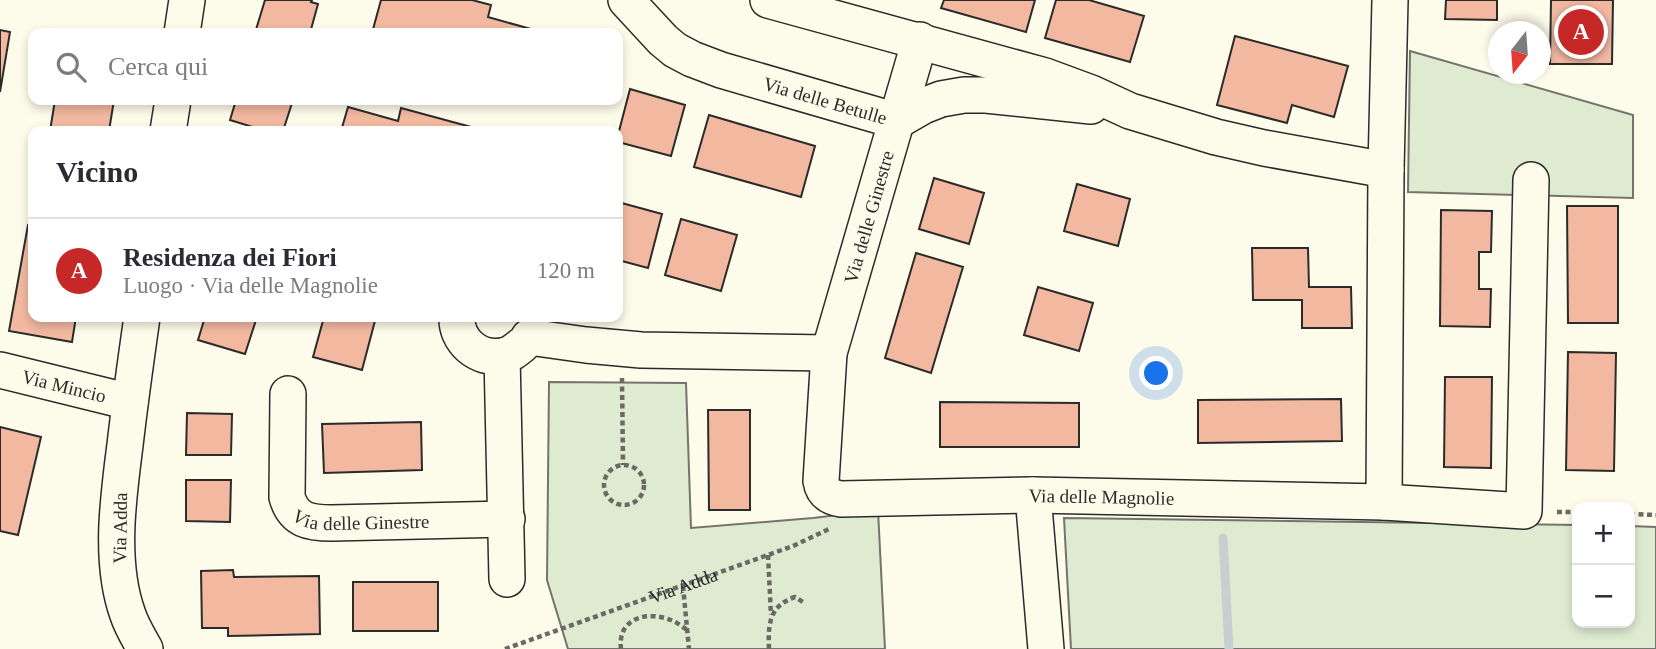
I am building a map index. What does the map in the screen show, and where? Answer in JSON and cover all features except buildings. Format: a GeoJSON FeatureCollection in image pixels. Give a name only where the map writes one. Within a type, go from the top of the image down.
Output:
{"type":"FeatureCollection","features":[{"type":"Feature","properties":{"kind":"street"},"geometry":{"type":"LineString","coordinates":[[183,28],[187,0]]}},
{"type":"Feature","properties":{"kind":"street","name":"Via delle Betulle"},"geometry":{"type":"LineString","coordinates":[[626,0],[663,40],[692,59],[897,121],[941,99],[964,95],[1130,110]]}},
{"type":"Feature","properties":{"kind":"street","name":"Via delle Betulle"},"geometry":{"type":"LineString","coordinates":[[768,0],[1068,83],[1130,110],[1216,137],[1386,170]]}},
{"type":"Feature","properties":{"kind":"street"},"geometry":{"type":"LineString","coordinates":[[1384,502],[1390,0]]}},
{"type":"Feature","properties":{"kind":"street","name":"Via delle Ginestre"},"geometry":{"type":"LineString","coordinates":[[828,494],[821,481],[829,353],[920,40]]}},
{"type":"Feature","properties":{"kind":"street"},"geometry":{"type":"LineString","coordinates":[[169,126],[172,105]]}},
{"type":"Feature","properties":{"kind":"street","name":"Via delle Magnolie"},"geometry":{"type":"LineString","coordinates":[[828,494],[841,499],[1033,495],[1384,502],[1524,511],[1531,180]]}},
{"type":"Feature","properties":{"kind":"street","name":"Via Adda"},"geometry":{"type":"LineString","coordinates":[[141,322],[117,520],[122,589],[128,615],[145,649]]}},
{"type":"Feature","properties":{"kind":"street"},"geometry":{"type":"LineString","coordinates":[[458,322],[460,333],[467,345],[489,356],[521,337],[622,349],[829,353]]}},
{"type":"Feature","properties":{"kind":"street"},"geometry":{"type":"LineString","coordinates":[[508,579],[507,519],[521,337]]}},
{"type":"Feature","properties":{"kind":"street","name":"Via Mincio"},"geometry":{"type":"LineString","coordinates":[[0,370],[130,402]]}},
{"type":"Feature","properties":{"kind":"street","name":"Via delle Ginestre"},"geometry":{"type":"LineString","coordinates":[[288,394],[287,497],[292,509],[305,520],[332,523],[507,519]]}},
{"type":"Feature","properties":{"kind":"street"},"geometry":{"type":"LineString","coordinates":[[1033,495],[1046,649]]}},
{"type":"Feature","properties":{"kind":"path"},"geometry":{"type":"LineString","coordinates":[[622,349],[623,465]]}},
{"type":"Feature","properties":{"kind":"path"},"geometry":{"type":"LineString","coordinates":[[623,465],[636,469],[643,481],[643,488],[641,494],[631,503],[619,504],[608,497],[604,486],[611,469],[623,465]]}},
{"type":"Feature","properties":{"kind":"path","name":"Via Adda"},"geometry":{"type":"LineString","coordinates":[[505,649],[793,546],[830,529],[828,494]]}},
{"type":"Feature","properties":{"kind":"path"},"geometry":{"type":"LineString","coordinates":[[1635,514],[1656,515]]}},
{"type":"Feature","properties":{"kind":"path"},"geometry":{"type":"LineString","coordinates":[[768,555],[771,616],[769,649]]}},
{"type":"Feature","properties":{"kind":"path"},"geometry":{"type":"LineString","coordinates":[[683,586],[689,649]]}},
{"type":"Feature","properties":{"kind":"path"},"geometry":{"type":"LineString","coordinates":[[771,616],[778,606],[787,600],[795,597],[803,602]]}},
{"type":"Feature","properties":{"kind":"path"},"geometry":{"type":"LineString","coordinates":[[621,649],[621,636],[626,625],[635,618],[661,617],[687,630]]}},
{"type":"Feature","properties":{"kind":"green space"},"geometry":{"type":"Polygon","coordinates":[[[1410,51],[1488,73],[1488,84],[1525,84],[1633,115],[1633,198],[1408,192],[1410,51]]]}},
{"type":"Feature","properties":{"kind":"green space"},"geometry":{"type":"Polygon","coordinates":[[[549,382],[686,383],[691,528],[878,510],[885,649],[568,649],[547,580],[549,382]]]}},
{"type":"Feature","properties":{"kind":"green space"},"geometry":{"type":"Polygon","coordinates":[[[1064,518],[1572,525],[1572,628],[1635,628],[1635,526],[1656,527],[1656,649],[1071,649],[1064,518]]]}},
{"type":"Feature","properties":{"kind":"waterway"},"geometry":{"type":"LineString","coordinates":[[1223,538],[1229,649]]}},
{"type":"Feature","properties":{"kind":"place","name":"Residenza dei Fiori"},"geometry":{"type":"Point","coordinates":[1581,32]}}]}
